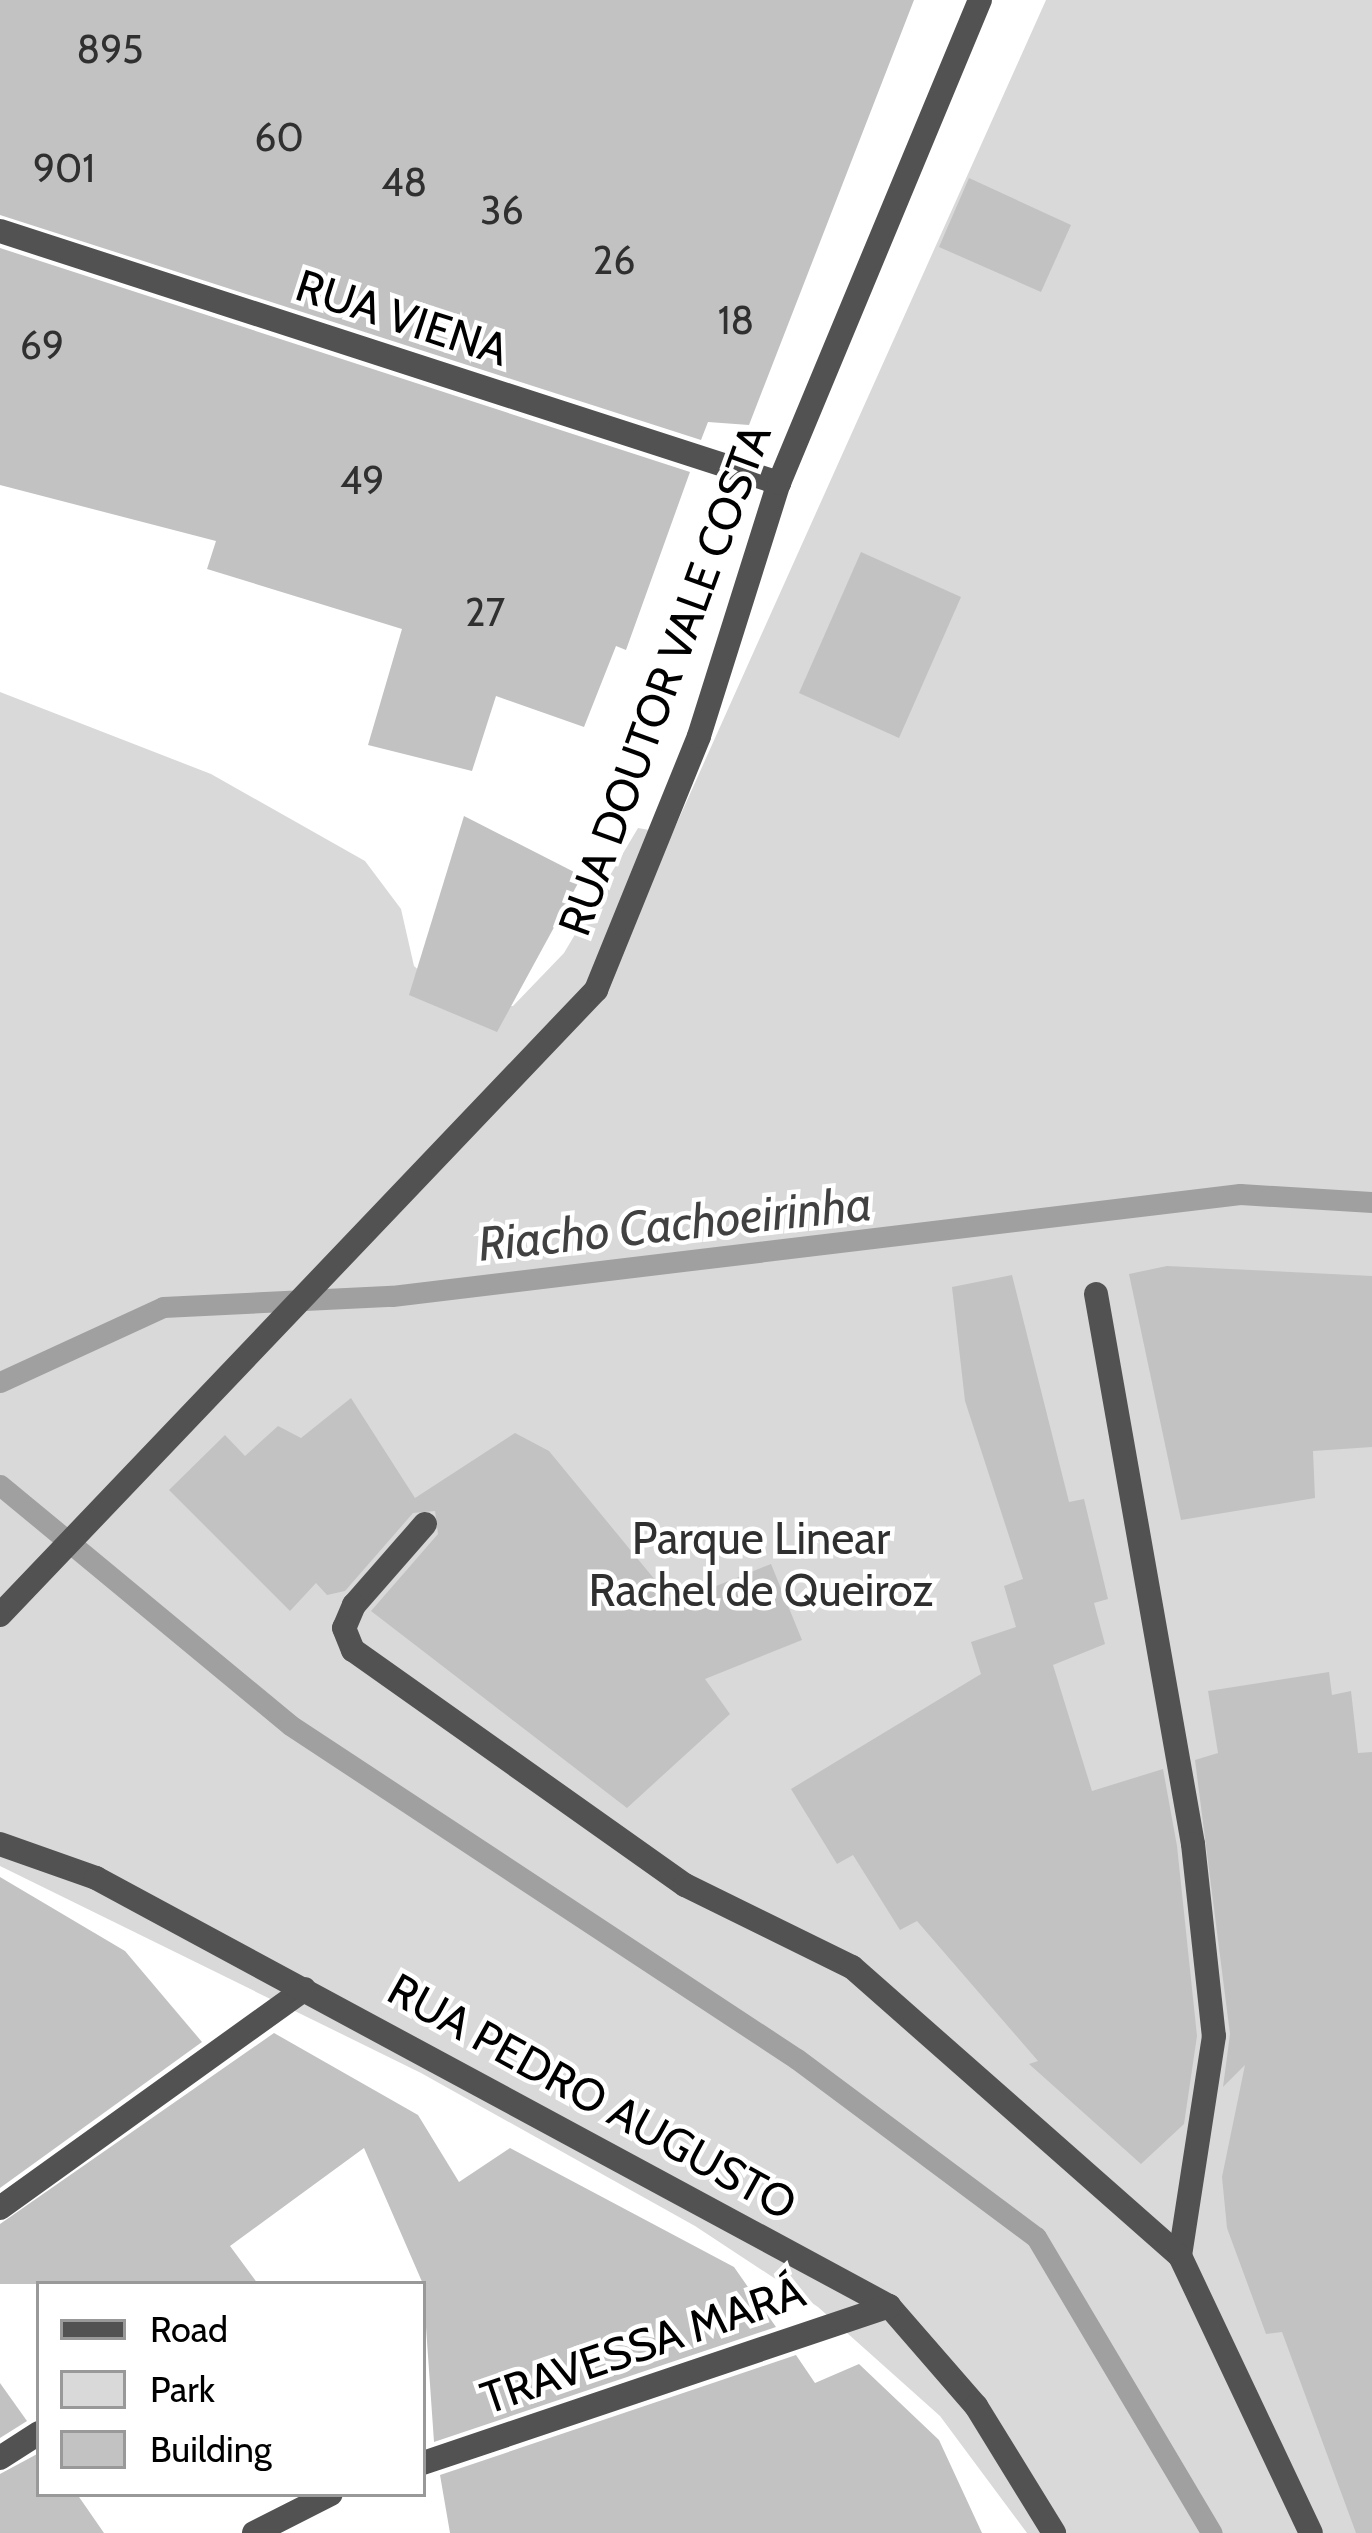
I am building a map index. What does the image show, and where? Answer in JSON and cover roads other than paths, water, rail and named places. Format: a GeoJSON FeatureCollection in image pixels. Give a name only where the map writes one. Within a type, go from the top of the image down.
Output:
{"type":"FeatureCollection","features":[{"type":"Feature","properties":{"kind":"street","name":"RUA DOUTOR VALE COSTA"},"geometry":{"type":"LineString","coordinates":[[0,1616],[596,990],[699,736],[778,483],[980,0]]}},
{"type":"Feature","properties":{"kind":"street","name":"RUA VIENA"},"geometry":{"type":"LineString","coordinates":[[0,231],[778,483]]}},
{"type":"Feature","properties":{"kind":"street"},"geometry":{"type":"LineString","coordinates":[[1096,1294],[1193,1844],[1214,2036],[1180,2256]]}},
{"type":"Feature","properties":{"kind":"street"},"geometry":{"type":"LineString","coordinates":[[425,1524],[354,1605],[344,1628],[352,1650],[685,1885],[852,1967],[1180,2256],[1311,2533]]}},
{"type":"Feature","properties":{"kind":"street","name":"RUA PEDRO AUGUSTO"},"geometry":{"type":"LineString","coordinates":[[0,1844],[96,1878],[890,2306],[976,2406],[1054,2533]]}},
{"type":"Feature","properties":{"kind":"street"},"geometry":{"type":"LineString","coordinates":[[0,2208],[305,1989]]}},
{"type":"Feature","properties":{"kind":"street","name":"TRAVESSA MARÁ"},"geometry":{"type":"LineString","coordinates":[[426,2462],[890,2306]]}},
{"type":"Feature","properties":{"kind":"street"},"geometry":{"type":"LineString","coordinates":[[0,2458],[36,2435]]}},
{"type":"Feature","properties":{"kind":"street"},"geometry":{"type":"LineString","coordinates":[[254,2533],[325,2497]]}},
{"type":"Feature","properties":{"kind":"waterway","name":"Riacho Cachoeirinha"},"geometry":{"type":"LineString","coordinates":[[0,1382],[163,1307],[392,1296],[1240,1194],[1372,1202]]}},
{"type":"Feature","properties":{"kind":"waterway"},"geometry":{"type":"LineString","coordinates":[[0,1485],[290,1725],[797,2059],[1036,2237],[1212,2533]]}},
{"type":"Feature","properties":{"kind":"park label","name":"Parque Linear Rachel de Queiroz"},"geometry":{"type":"Point","coordinates":[761,1565]}}]}
